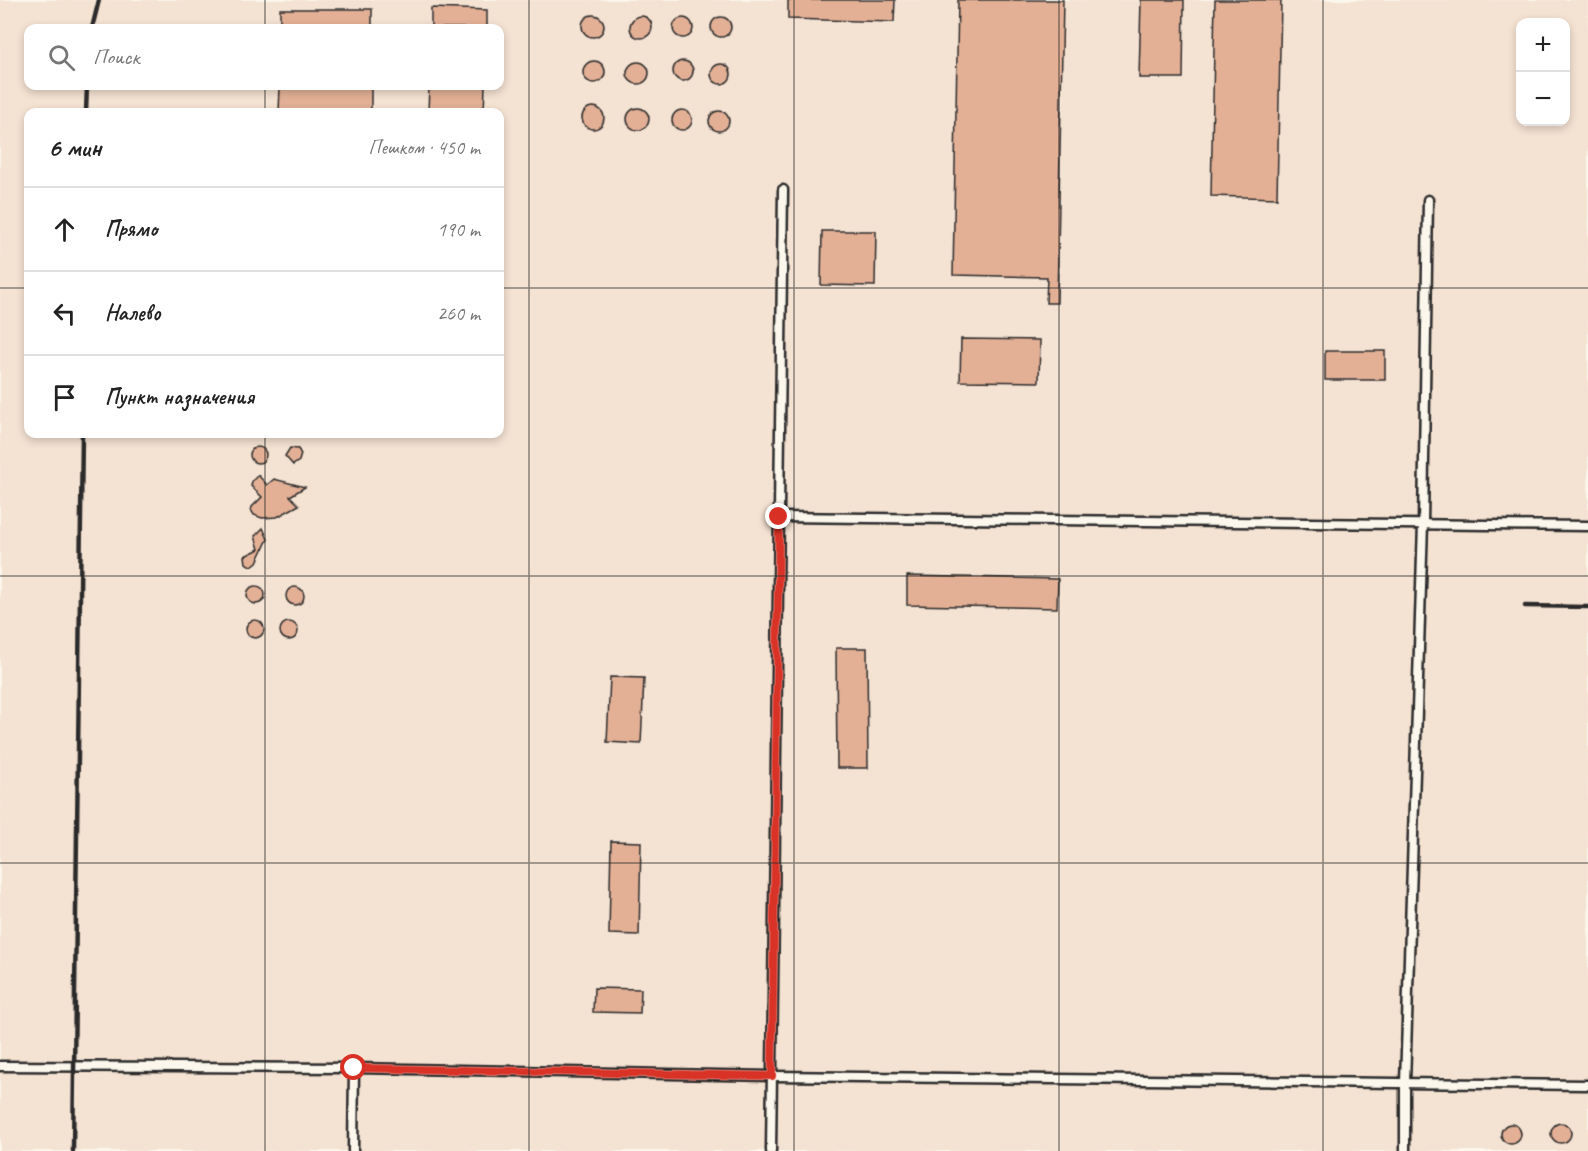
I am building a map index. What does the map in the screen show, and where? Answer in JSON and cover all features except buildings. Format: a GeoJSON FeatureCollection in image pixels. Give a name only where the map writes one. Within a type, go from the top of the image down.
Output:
{"type":"FeatureCollection","features":[{"type":"Feature","properties":{"kind":"lane"},"geometry":{"type":"LineString","coordinates":[[771,1151],[783,190]]}},
{"type":"Feature","properties":{"kind":"lane"},"geometry":{"type":"LineString","coordinates":[[1405,1151],[1405,1083],[1423,524],[1428,200]]}},
{"type":"Feature","properties":{"kind":"lane"},"geometry":{"type":"LineString","coordinates":[[779,517],[1588,526]]}},
{"type":"Feature","properties":{"kind":"lane"},"geometry":{"type":"LineString","coordinates":[[0,1066],[354,1068],[772,1076],[1588,1085]]}},
{"type":"Feature","properties":{"kind":"lane"},"geometry":{"type":"LineString","coordinates":[[353,1151],[354,1068]]}},
{"type":"Feature","properties":{"kind":"shaded area"},"geometry":{"type":"Polygon","coordinates":[[[0,0],[1588,0],[1588,1151],[0,1151],[0,0]]]}},
{"type":"Feature","properties":{"kind":"railway"},"geometry":{"type":"LineString","coordinates":[[93,24],[99,0]]}},
{"type":"Feature","properties":{"kind":"railway"},"geometry":{"type":"LineString","coordinates":[[86,108],[87,90]]}},
{"type":"Feature","properties":{"kind":"railway"},"geometry":{"type":"LineString","coordinates":[[73,1151],[82,438]]}},
{"type":"Feature","properties":{"kind":"railway"},"geometry":{"type":"LineString","coordinates":[[1525,606],[1588,607]]}},
{"type":"Feature","properties":{"kind":"route"},"geometry":{"type":"LineString","coordinates":[[354,1068],[772,1076],[779,517]]}}]}
